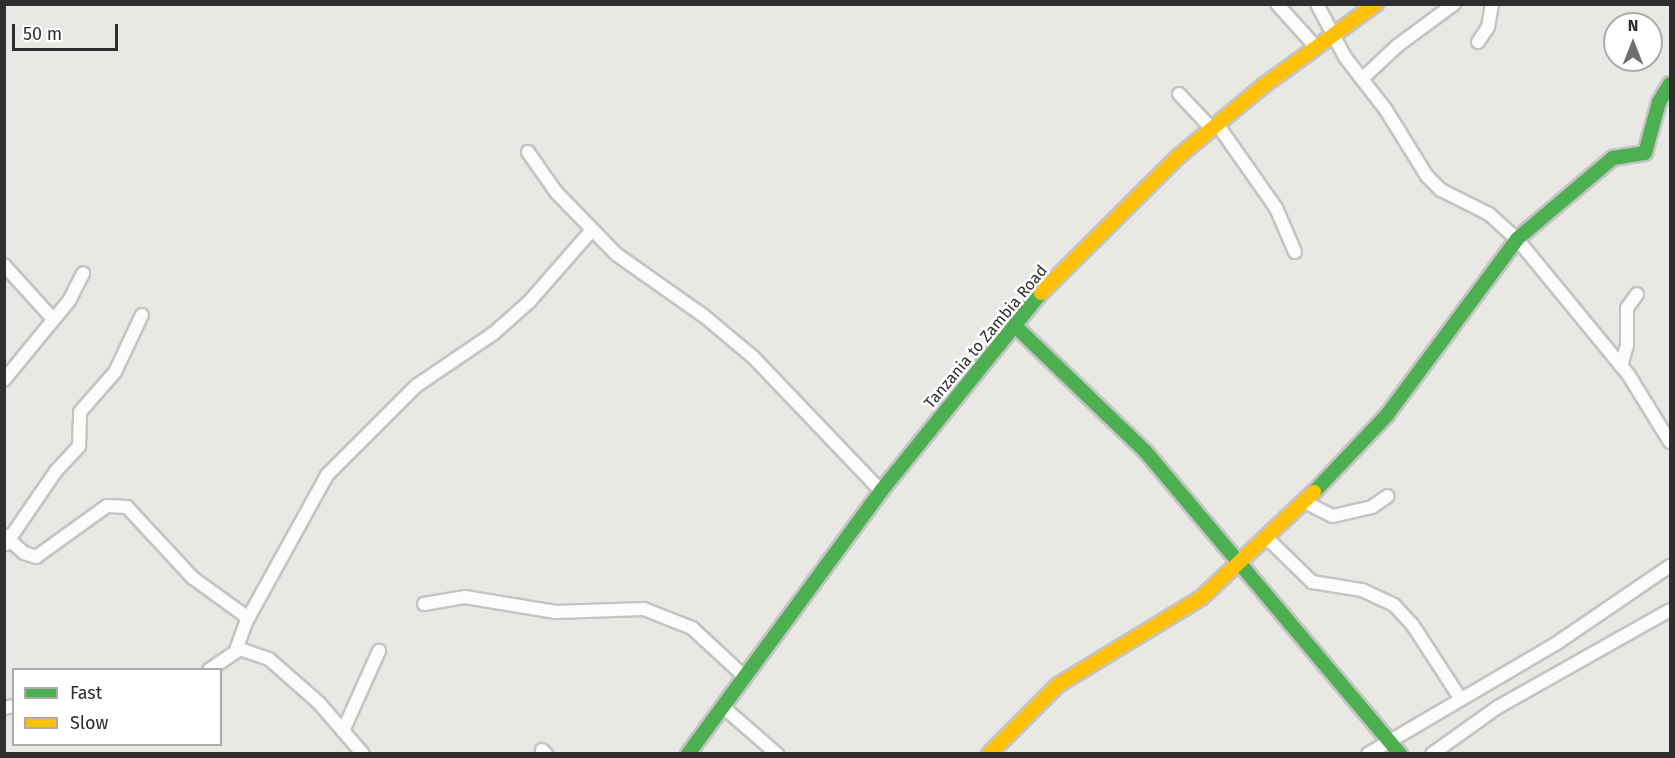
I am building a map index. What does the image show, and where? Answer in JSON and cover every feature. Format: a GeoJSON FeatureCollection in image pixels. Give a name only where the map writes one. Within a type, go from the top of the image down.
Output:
{"type":"FeatureCollection","features":[{"type":"Feature","properties":{"kind":"main road","name":"Tanzania to Zambia Road"},"geometry":{"type":"LineString","coordinates":[[688,753],[881,491],[1014,325],[1108,226],[1214,127],[1315,46],[1376,4]]}},
{"type":"Feature","properties":{"kind":"main road"},"geometry":{"type":"LineString","coordinates":[[989,753],[1004,748],[1058,685],[1201,598],[1268,539],[1387,415],[1517,239],[1613,158],[1644,153],[1659,102],[1671,84]]}},
{"type":"Feature","properties":{"kind":"main road"},"geometry":{"type":"LineString","coordinates":[[1014,325],[1145,451],[1400,753]]}},
{"type":"Feature","properties":{"kind":"street"},"geometry":{"type":"LineString","coordinates":[[1277,4],[1315,46]]}},
{"type":"Feature","properties":{"kind":"street"},"geometry":{"type":"LineString","coordinates":[[1317,4],[1362,80],[1433,184],[1489,214],[1517,239],[1621,366],[1671,442]]}},
{"type":"Feature","properties":{"kind":"street"},"geometry":{"type":"LineString","coordinates":[[1362,80],[1397,46],[1454,4]]}},
{"type":"Feature","properties":{"kind":"street"},"geometry":{"type":"LineString","coordinates":[[1478,42],[1488,27],[1492,4]]}},
{"type":"Feature","properties":{"kind":"street"},"geometry":{"type":"LineString","coordinates":[[1179,94],[1214,127],[1276,208],[1295,252]]}},
{"type":"Feature","properties":{"kind":"street"},"geometry":{"type":"LineString","coordinates":[[528,152],[556,192],[592,230],[635,270],[704,316],[753,357],[881,491]]}},
{"type":"Feature","properties":{"kind":"street"},"geometry":{"type":"LineString","coordinates":[[210,668],[236,650],[248,618],[316,491],[339,461],[417,386],[494,333],[529,302],[592,230]]}},
{"type":"Feature","properties":{"kind":"street"},"geometry":{"type":"LineString","coordinates":[[4,265],[53,319]]}},
{"type":"Feature","properties":{"kind":"street"},"geometry":{"type":"LineString","coordinates":[[4,380],[69,301],[83,273]]}},
{"type":"Feature","properties":{"kind":"street"},"geometry":{"type":"LineString","coordinates":[[1621,366],[1627,345],[1627,308],[1637,294]]}},
{"type":"Feature","properties":{"kind":"street"},"geometry":{"type":"LineString","coordinates":[[142,315],[115,372],[80,412],[80,446],[56,471],[6,540],[30,557],[39,557],[107,506],[126,507],[193,578],[248,618]]}},
{"type":"Feature","properties":{"kind":"street"},"geometry":{"type":"LineString","coordinates":[[1305,502],[1333,516],[1372,507],[1388,496]]}},
{"type":"Feature","properties":{"kind":"street"},"geometry":{"type":"LineString","coordinates":[[1268,539],[1312,582],[1362,590],[1394,605],[1412,624],[1460,698]]}},
{"type":"Feature","properties":{"kind":"street"},"geometry":{"type":"LineString","coordinates":[[1368,753],[1593,621],[1671,566]]}},
{"type":"Feature","properties":{"kind":"street"},"geometry":{"type":"LineString","coordinates":[[424,604],[465,597],[514,602],[556,612],[644,609],[692,628],[745,677]]}},
{"type":"Feature","properties":{"kind":"street"},"geometry":{"type":"LineString","coordinates":[[1432,753],[1466,727],[1516,696],[1668,615]]}},
{"type":"Feature","properties":{"kind":"street"},"geometry":{"type":"LineString","coordinates":[[236,650],[250,651],[281,667],[343,731],[357,751]]}},
{"type":"Feature","properties":{"kind":"street"},"geometry":{"type":"LineString","coordinates":[[343,731],[379,651]]}},
{"type":"Feature","properties":{"kind":"street"},"geometry":{"type":"LineString","coordinates":[[723,707],[777,753]]}},
{"type":"Feature","properties":{"kind":"traffic: fast"},"geometry":{"type":"LineString","coordinates":[[1314,492],[1387,415],[1517,239],[1613,158],[1645,153],[1659,102],[1670,84]]}},
{"type":"Feature","properties":{"kind":"traffic: fast"},"geometry":{"type":"LineString","coordinates":[[688,754],[881,491],[1041,293]]}},
{"type":"Feature","properties":{"kind":"traffic: fast"},"geometry":{"type":"LineString","coordinates":[[1014,325],[1145,451],[1400,754]]}},
{"type":"Feature","properties":{"kind":"traffic: slow"},"geometry":{"type":"LineString","coordinates":[[1041,293],[1178,157],[1263,86],[1376,4]]}},
{"type":"Feature","properties":{"kind":"traffic: slow"},"geometry":{"type":"LineString","coordinates":[[989,754],[1058,685],[1201,598],[1314,492]]}}]}
